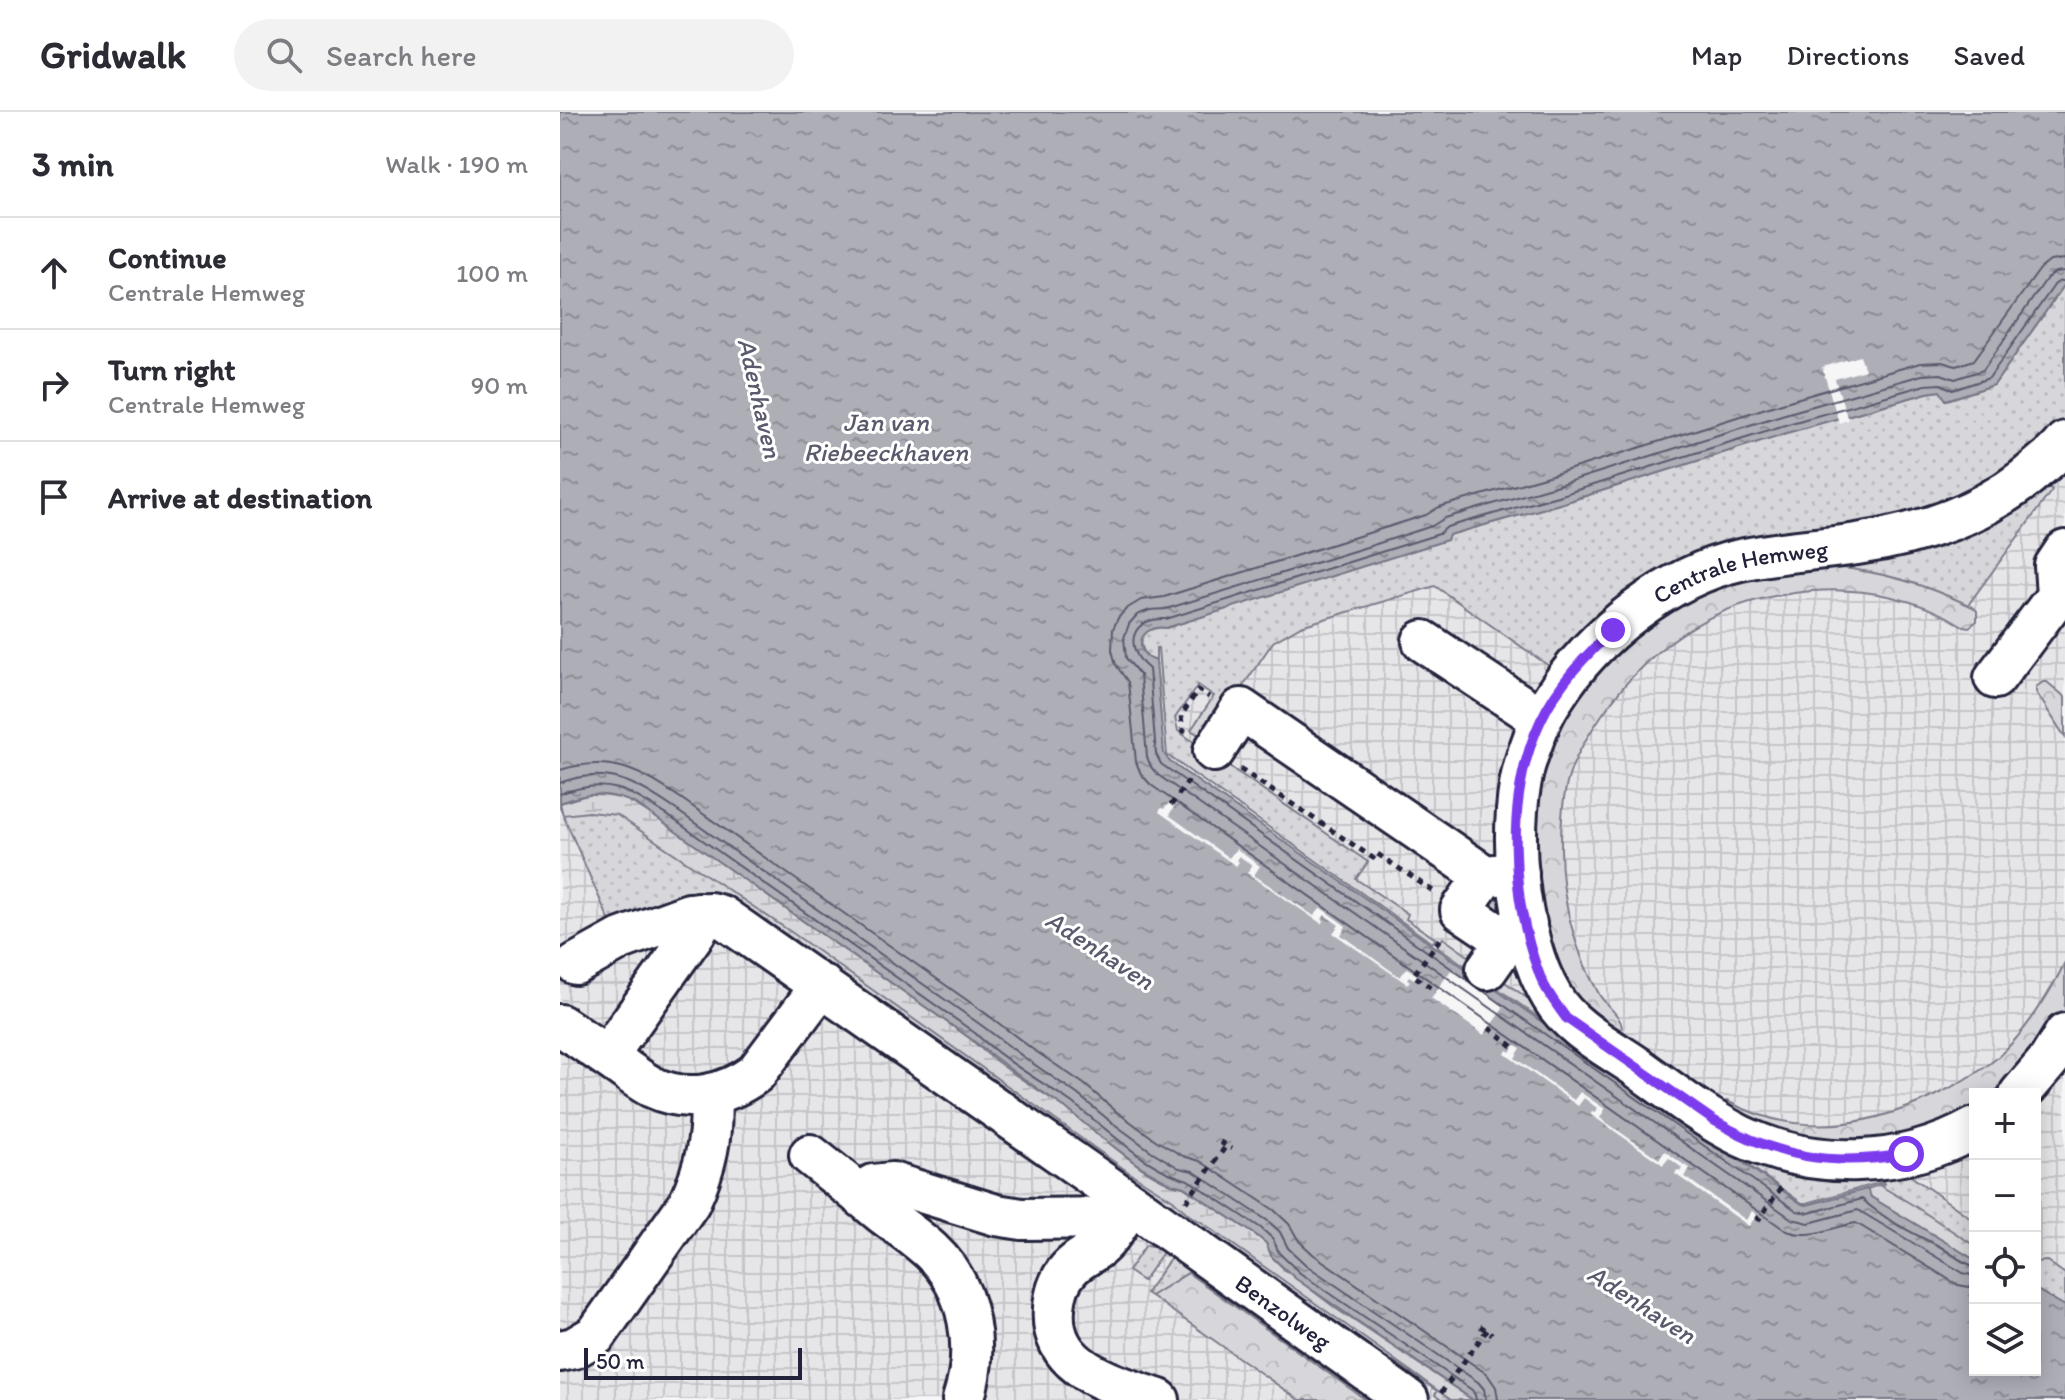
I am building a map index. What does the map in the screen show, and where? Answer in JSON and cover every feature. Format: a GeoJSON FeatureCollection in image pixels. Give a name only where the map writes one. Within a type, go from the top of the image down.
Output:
{"type":"FeatureCollection","features":[{"type":"Feature","properties":{"kind":"street","name":"Centrale Hemweg"},"geometry":{"type":"LineString","coordinates":[[1969,1131],[1906,1154],[1847,1161],[1790,1153],[1738,1134],[1701,1112],[1566,1018],[1541,978],[1506,945],[1501,874],[1526,758],[1541,719],[1554,697],[1590,652],[1633,613],[1677,584],[1742,560],[1888,539],[1946,523],[2002,495],[2028,477],[2065,442]]}},
{"type":"Feature","properties":{"kind":"street"},"geometry":{"type":"LineString","coordinates":[[1995,678],[2057,596],[2055,566],[2065,551]]}},
{"type":"Feature","properties":{"kind":"street"},"geometry":{"type":"LineString","coordinates":[[1423,641],[1541,719]]}},
{"type":"Feature","properties":{"kind":"street"},"geometry":{"type":"LineString","coordinates":[[1203,762],[1241,709],[1501,874],[1461,910],[1506,945]]}},
{"type":"Feature","properties":{"kind":"street"},"geometry":{"type":"LineString","coordinates":[[576,964],[621,939],[698,913],[696,931],[607,1056]]}},
{"type":"Feature","properties":{"kind":"street","name":"Benzolweg"},"geometry":{"type":"LineString","coordinates":[[698,913],[710,913],[731,922],[1148,1213],[1408,1400]]}},
{"type":"Feature","properties":{"kind":"street"},"geometry":{"type":"LineString","coordinates":[[560,1025],[663,1092],[694,1097],[710,1095],[735,1087],[756,1073],[822,985]]}},
{"type":"Feature","properties":{"kind":"street"},"geometry":{"type":"LineString","coordinates":[[2026,1088],[2065,1034]]}},
{"type":"Feature","properties":{"kind":"street"},"geometry":{"type":"LineString","coordinates":[[560,1351],[574,1348],[596,1335],[689,1203],[707,1158],[711,1127],[710,1095]]}},
{"type":"Feature","properties":{"kind":"street"},"geometry":{"type":"LineString","coordinates":[[810,1155],[932,1252],[953,1280],[965,1308],[971,1338],[969,1375],[963,1400]]}},
{"type":"Feature","properties":{"kind":"street"},"geometry":{"type":"LineString","coordinates":[[859,1194],[873,1185],[892,1183],[996,1215],[1022,1219],[1148,1213]]}},
{"type":"Feature","properties":{"kind":"street"},"geometry":{"type":"LineString","coordinates":[[1148,1213],[1109,1237],[1067,1271],[1054,1300],[1055,1330],[1066,1354],[1084,1370],[1098,1389],[1159,1400]]}},
{"type":"Feature","properties":{"kind":"path"},"geometry":{"type":"LineString","coordinates":[[1210,698],[1198,690],[1181,716],[1183,731],[1203,762],[1373,858],[1376,853],[1461,910],[1415,975],[1436,991]]}},
{"type":"Feature","properties":{"kind":"path"},"geometry":{"type":"LineString","coordinates":[[1171,805],[1203,762]]}},
{"type":"Feature","properties":{"kind":"path"},"geometry":{"type":"LineString","coordinates":[[1489,1028],[1514,1047]]}},
{"type":"Feature","properties":{"kind":"path"},"geometry":{"type":"LineString","coordinates":[[1148,1213],[1229,1148],[1220,1142]]}},
{"type":"Feature","properties":{"kind":"path"},"geometry":{"type":"LineString","coordinates":[[1756,1217],[1759,1219],[1777,1193]]}},
{"type":"Feature","properties":{"kind":"path"},"geometry":{"type":"LineString","coordinates":[[1436,1400],[1490,1332],[1480,1326]]}},
{"type":"Feature","properties":{"kind":"shaded area"},"geometry":{"type":"Polygon","coordinates":[[[560,112],[2065,112],[2065,1400],[560,1400],[560,112]]]}},
{"type":"Feature","properties":{"kind":"green space"},"geometry":{"type":"Polygon","coordinates":[[[2065,284],[2065,430],[2027,468],[1559,673],[1435,586],[1301,626],[1273,642],[1206,740],[1191,730],[1214,696],[1198,685],[1175,718],[1178,731],[1368,862],[1356,879],[1408,914],[1406,919],[1436,939],[1432,943],[1167,755],[1158,648],[1156,661],[1148,658],[1142,645],[1147,631],[1166,628],[1447,540],[1449,535],[1790,432],[1927,393],[1940,391],[1947,400],[1994,385],[2065,284]]]}},
{"type":"Feature","properties":{"kind":"green space"},"geometry":{"type":"Polygon","coordinates":[[[2038,477],[2052,490],[1968,605],[1905,580],[1861,570],[1793,567],[1754,573],[1714,586],[1675,606],[1638,631],[1605,660],[1577,693],[1555,728],[1540,765],[1534,801],[1533,856],[1548,932],[1571,989],[1593,1017],[1612,1032],[1606,1032],[1577,1011],[1557,988],[1536,932],[1525,836],[1529,787],[1539,749],[1555,714],[1576,680],[1602,650],[1632,623],[1664,600],[1699,582],[1736,570],[1920,540],[1971,519],[2038,477]]]}},
{"type":"Feature","properties":{"kind":"green space"},"geometry":{"type":"Polygon","coordinates":[[[1826,566],[1884,575],[1936,591],[1973,607],[1977,611],[1977,621],[1969,627],[1963,626],[1928,608],[1871,593],[1832,590],[1779,595],[1749,602],[1694,626],[1669,643],[1624,686],[1584,742],[1576,759],[1565,793],[1561,830],[1563,886],[1571,923],[1590,977],[1621,1023],[1620,1031],[1612,1032],[1577,999],[1567,982],[1547,929],[1539,894],[1535,865],[1535,788],[1560,718],[1599,667],[1656,619],[1707,589],[1760,572],[1826,566]]]}},
{"type":"Feature","properties":{"kind":"green space"},"geometry":{"type":"Polygon","coordinates":[[[2043,682],[2065,697],[2065,737],[2036,692],[2036,687],[2043,682]]]}},
{"type":"Feature","properties":{"kind":"green space"},"geometry":{"type":"Polygon","coordinates":[[[587,795],[826,937],[971,1039],[1338,1310],[1473,1400],[1441,1400],[1435,1395],[1437,1391],[1393,1361],[1388,1368],[1249,1270],[1253,1263],[1205,1228],[1199,1234],[732,908],[612,927],[560,808],[560,803],[587,795]]]}},
{"type":"Feature","properties":{"kind":"green space"},"geometry":{"type":"Polygon","coordinates":[[[587,795],[621,798],[637,805],[971,1039],[1004,1067],[1066,1108],[1122,1154],[1153,1175],[1183,1187],[1256,1235],[1266,1243],[1272,1257],[1284,1269],[1338,1310],[1473,1400],[1451,1400],[794,934],[617,815],[589,812],[563,815],[560,803],[587,795]]]}},
{"type":"Feature","properties":{"kind":"green space"},"geometry":{"type":"Polygon","coordinates":[[[1443,938],[1706,1125],[1795,1175],[1833,1176],[1895,1165],[1969,1217],[1969,1256],[1867,1189],[1883,1182],[1802,1203],[1437,946],[1443,938]]]}},
{"type":"Feature","properties":{"kind":"green space"},"geometry":{"type":"Polygon","coordinates":[[[2065,962],[2065,1016],[2009,1080],[1999,1088],[1969,1088],[1969,1108],[1915,1133],[1871,1143],[1790,1140],[1721,1103],[1727,1101],[1781,1121],[1808,1124],[1861,1120],[1914,1105],[1963,1081],[1998,1057],[2036,1013],[2065,962]]]}},
{"type":"Feature","properties":{"kind":"green space"},"geometry":{"type":"Polygon","coordinates":[[[1879,1185],[1913,1205],[1969,1242],[1969,1256],[1871,1197],[1867,1189],[1879,1185]]]}},
{"type":"Feature","properties":{"kind":"green space"},"geometry":{"type":"Polygon","coordinates":[[[1146,1245],[1166,1248],[1143,1281],[1128,1271],[1146,1245]]]}},
{"type":"Feature","properties":{"kind":"green space"},"geometry":{"type":"Polygon","coordinates":[[[1174,1253],[1384,1400],[1366,1400],[1188,1273],[1151,1296],[1146,1293],[1174,1253]]]}},
{"type":"Feature","properties":{"kind":"green space"},"geometry":{"type":"Polygon","coordinates":[[[2047,1261],[2065,1274],[2065,1306],[2041,1292],[2041,1262],[2047,1261]]]}},
{"type":"Feature","properties":{"kind":"green space"},"geometry":{"type":"Polygon","coordinates":[[[1188,1273],[1366,1400],[1299,1400],[1151,1296],[1188,1273]]]}},
{"type":"Feature","properties":{"kind":"water","name":"Jan van Riebeeckhaven"},"geometry":{"type":"Polygon","coordinates":[[[560,112],[2065,112],[2065,284],[1994,385],[1946,400],[1940,391],[1927,393],[1449,535],[1447,540],[1166,628],[1150,630],[1144,635],[1141,646],[1148,657],[1156,661],[1164,753],[1169,761],[1802,1204],[1867,1189],[1871,1197],[1969,1256],[1969,1376],[2041,1376],[2041,1292],[2065,1306],[2065,1400],[1473,1400],[1296,1279],[1272,1257],[1266,1243],[1256,1235],[1184,1187],[1141,1167],[971,1039],[638,805],[609,795],[580,797],[560,803],[560,112]]]}},
{"type":"Feature","properties":{"kind":"pier"},"geometry":{"type":"Polygon","coordinates":[[[1860,356],[1865,370],[1835,379],[1848,420],[1839,423],[1822,367],[1860,356]]]}},
{"type":"Feature","properties":{"kind":"pier"},"geometry":{"type":"Polygon","coordinates":[[[1169,803],[1174,807],[1169,815],[1229,858],[1236,849],[1260,866],[1254,875],[1314,916],[1321,908],[1346,926],[1341,935],[1400,977],[1407,968],[1416,977],[1409,976],[1407,984],[1333,933],[1339,925],[1325,915],[1322,924],[1247,873],[1252,865],[1239,856],[1236,866],[1159,812],[1169,803]]]}},
{"type":"Feature","properties":{"kind":"pier"},"geometry":{"type":"Polygon","coordinates":[[[1451,970],[1467,981],[1475,970],[1489,980],[1482,991],[1504,1007],[1484,1035],[1431,998],[1451,970]]]}},
{"type":"Feature","properties":{"kind":"pier"},"geometry":{"type":"Polygon","coordinates":[[[1515,1045],[1521,1048],[1515,1058],[1574,1100],[1580,1092],[1605,1109],[1600,1118],[1659,1159],[1665,1151],[1690,1168],[1685,1177],[1746,1220],[1752,1211],[1757,1215],[1749,1226],[1675,1174],[1682,1168],[1669,1158],[1663,1165],[1590,1114],[1597,1108],[1584,1098],[1578,1106],[1505,1054],[1515,1045]]]}},
{"type":"Feature","properties":{"kind":"route"},"geometry":{"type":"LineString","coordinates":[[1613,630],[1579,663],[1541,719],[1526,758],[1516,807],[1522,908],[1541,978],[1553,1000],[1566,1018],[1663,1086],[1713,1120],[1763,1145],[1818,1159],[1847,1161],[1906,1154]]}},
{"type":"Feature","properties":{"kind":"water label","name":"Adenhaven"},"geometry":{"type":"Point","coordinates":[760,398]}},
{"type":"Feature","properties":{"kind":"water label","name":"Adenhaven"},"geometry":{"type":"Point","coordinates":[1100,950]}},
{"type":"Feature","properties":{"kind":"water label","name":"Adenhaven"},"geometry":{"type":"Point","coordinates":[1642,1304]}}]}
